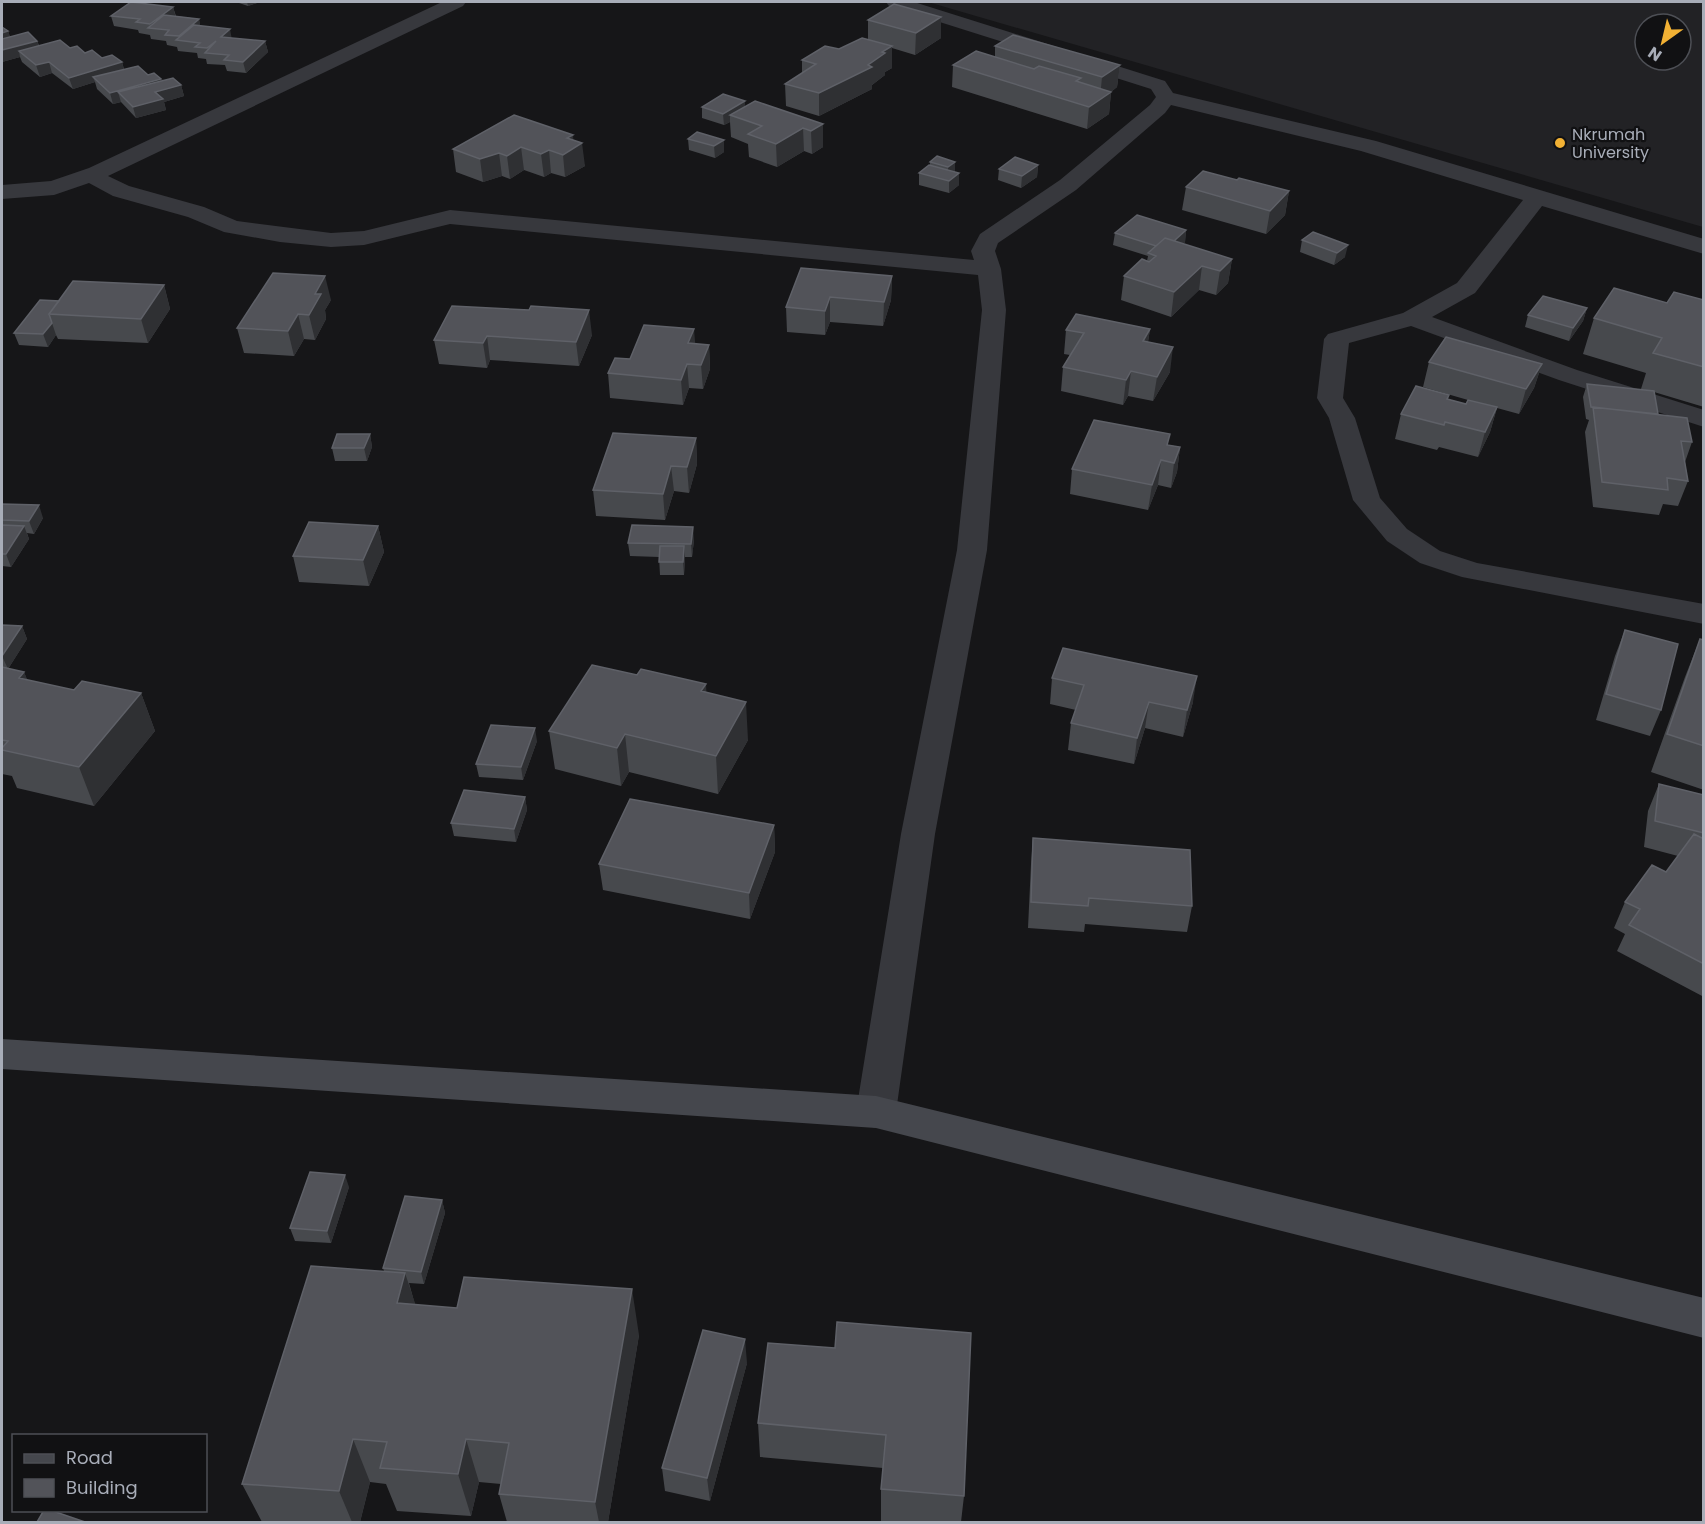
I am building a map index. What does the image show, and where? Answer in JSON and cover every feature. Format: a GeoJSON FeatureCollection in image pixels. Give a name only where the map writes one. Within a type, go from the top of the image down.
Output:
{"type":"FeatureCollection","features":[{"type":"Feature","properties":{"kind":"street"},"geometry":{"type":"LineString","coordinates":[[2,192],[54,188],[89,175],[175,138],[456,2]]}},
{"type":"Feature","properties":{"kind":"street"},"geometry":{"type":"LineString","coordinates":[[896,2],[1158,85],[1166,97],[1368,146],[1704,247]]}},
{"type":"Feature","properties":{"kind":"street"},"geometry":{"type":"LineString","coordinates":[[876,1112],[918,834],[972,550],[994,309],[989,269],[982,251],[987,239],[1068,185],[1158,109],[1166,97]]}},
{"type":"Feature","properties":{"kind":"street"},"geometry":{"type":"LineString","coordinates":[[89,175],[121,191],[196,212],[232,226],[280,236],[331,240],[364,238],[450,217],[989,269]]}},
{"type":"Feature","properties":{"kind":"street"},"geometry":{"type":"LineString","coordinates":[[1537,197],[1466,288],[1412,318],[1337,339],[1330,398],[1342,418],[1367,500],[1397,535],[1430,557],[1472,571],[1704,614]]}},
{"type":"Feature","properties":{"kind":"street"},"geometry":{"type":"LineString","coordinates":[[1412,318],[1568,375],[1704,419]]}},
{"type":"Feature","properties":{"kind":"street"},"geometry":{"type":"LineString","coordinates":[[2,1054],[876,1112],[1704,1318]]}},
{"type":"Feature","properties":{"kind":"shaded area","name":"Nkrumah University"},"geometry":{"type":"Polygon","coordinates":[[[928,2],[1703,2],[1703,227],[928,2]]]}},
{"type":"Feature","properties":{"kind":"building"},"geometry":{"type":"Polygon","coordinates":[[[131,2],[173,7],[150,24],[136,22],[140,19],[111,16],[131,2]]]}},
{"type":"Feature","properties":{"kind":"building"},"geometry":{"type":"Polygon","coordinates":[[[894,4],[941,17],[916,33],[868,20],[894,4]]]}},
{"type":"Feature","properties":{"kind":"building"},"geometry":{"type":"Polygon","coordinates":[[[164,15],[199,19],[179,36],[165,35],[169,30],[148,28],[164,15]]]}},
{"type":"Feature","properties":{"kind":"building"},"geometry":{"type":"Polygon","coordinates":[[[194,25],[230,29],[221,37],[265,41],[243,62],[224,60],[229,55],[205,53],[216,41],[207,48],[195,47],[200,43],[176,40],[194,25]]]}},
{"type":"Feature","properties":{"kind":"building"},"geometry":{"type":"Polygon","coordinates":[[[28,32],[37,41],[2,50],[2,39],[28,32]]]}},
{"type":"Feature","properties":{"kind":"building"},"geometry":{"type":"Polygon","coordinates":[[[1013,35],[1120,65],[1102,77],[995,46],[1013,35]]]}},
{"type":"Feature","properties":{"kind":"building"},"geometry":{"type":"Polygon","coordinates":[[[862,38],[892,46],[868,65],[872,67],[819,93],[785,84],[816,64],[802,60],[825,46],[839,49],[862,38]]]}},
{"type":"Feature","properties":{"kind":"building"},"geometry":{"type":"Polygon","coordinates":[[[60,40],[70,48],[77,46],[85,53],[92,50],[102,58],[112,55],[122,62],[69,78],[49,62],[36,65],[19,51],[60,40]]]}},
{"type":"Feature","properties":{"kind":"building"},"geometry":{"type":"Polygon","coordinates":[[[976,51],[1034,69],[1039,66],[1081,78],[1076,81],[1111,92],[1089,107],[953,65],[976,51]]]}},
{"type":"Feature","properties":{"kind":"building"},"geometry":{"type":"Polygon","coordinates":[[[138,66],[148,75],[154,73],[161,79],[110,93],[93,77],[138,66]]]}},
{"type":"Feature","properties":{"kind":"building"},"geometry":{"type":"Polygon","coordinates":[[[173,78],[181,85],[155,92],[163,99],[133,107],[118,92],[173,78]]]}},
{"type":"Feature","properties":{"kind":"building"},"geometry":{"type":"Polygon","coordinates":[[[723,94],[745,101],[723,114],[702,107],[723,94]]]}},
{"type":"Feature","properties":{"kind":"building"},"geometry":{"type":"Polygon","coordinates":[[[755,101],[823,124],[811,131],[803,128],[776,144],[748,134],[762,126],[730,115],[755,101]]]}},
{"type":"Feature","properties":{"kind":"building"},"geometry":{"type":"Polygon","coordinates":[[[514,115],[573,135],[567,138],[582,143],[563,155],[549,150],[541,154],[521,147],[507,156],[499,153],[480,159],[453,149],[514,115]]]}},
{"type":"Feature","properties":{"kind":"building"},"geometry":{"type":"Polygon","coordinates":[[[697,132],[724,140],[714,146],[688,139],[697,132]]]}},
{"type":"Feature","properties":{"kind":"building"},"geometry":{"type":"Polygon","coordinates":[[[937,156],[955,162],[948,167],[930,162],[937,156]]]}},
{"type":"Feature","properties":{"kind":"building"},"geometry":{"type":"Polygon","coordinates":[[[1015,157],[1038,165],[1022,176],[999,169],[1015,157]]]}},
{"type":"Feature","properties":{"kind":"building"},"geometry":{"type":"Polygon","coordinates":[[[929,165],[959,173],[949,181],[919,173],[929,165]]]}},
{"type":"Feature","properties":{"kind":"building"},"geometry":{"type":"Polygon","coordinates":[[[1203,171],[1289,191],[1270,211],[1186,187],[1203,171]]]}},
{"type":"Feature","properties":{"kind":"building"},"geometry":{"type":"Polygon","coordinates":[[[1137,215],[1186,230],[1174,241],[1165,238],[1156,246],[1115,233],[1137,215]]]}},
{"type":"Feature","properties":{"kind":"building"},"geometry":{"type":"Polygon","coordinates":[[[1313,232],[1348,245],[1337,253],[1302,240],[1313,232]]]}},
{"type":"Feature","properties":{"kind":"building"},"geometry":{"type":"Polygon","coordinates":[[[1165,238],[1232,259],[1220,271],[1202,266],[1174,292],[1124,276],[1142,259],[1149,262],[1156,256],[1148,253],[1165,238]]]}},
{"type":"Feature","properties":{"kind":"building"},"geometry":{"type":"Polygon","coordinates":[[[801,268],[892,276],[884,302],[830,297],[825,311],[786,307],[801,268]]]}},
{"type":"Feature","properties":{"kind":"building"},"geometry":{"type":"Polygon","coordinates":[[[273,273],[325,276],[315,294],[321,294],[309,315],[298,314],[288,331],[237,328],[273,273]]]}},
{"type":"Feature","properties":{"kind":"building"},"geometry":{"type":"Polygon","coordinates":[[[73,281],[164,285],[141,319],[49,314],[73,281]]]}},
{"type":"Feature","properties":{"kind":"building"},"geometry":{"type":"Polygon","coordinates":[[[1614,288],[1667,303],[1674,292],[1704,300],[1704,367],[1653,353],[1662,338],[1594,318],[1614,288]]]}},
{"type":"Feature","properties":{"kind":"building"},"geometry":{"type":"Polygon","coordinates":[[[1543,296],[1587,308],[1573,328],[1528,315],[1543,296]]]}},
{"type":"Feature","properties":{"kind":"building"},"geometry":{"type":"Polygon","coordinates":[[[40,300],[59,301],[49,314],[52,323],[43,334],[14,333],[40,300]]]}},
{"type":"Feature","properties":{"kind":"building"},"geometry":{"type":"Polygon","coordinates":[[[452,306],[529,310],[531,306],[589,310],[576,342],[487,336],[483,343],[434,340],[452,306]]]}},
{"type":"Feature","properties":{"kind":"building"},"geometry":{"type":"Polygon","coordinates":[[[1076,314],[1150,329],[1143,341],[1173,347],[1157,377],[1131,371],[1126,380],[1063,367],[1084,333],[1066,330],[1076,314]]]}},
{"type":"Feature","properties":{"kind":"building"},"geometry":{"type":"Polygon","coordinates":[[[644,325],[694,329],[688,343],[709,345],[701,365],[687,364],[681,380],[608,373],[615,358],[630,359],[644,325]]]}},
{"type":"Feature","properties":{"kind":"building"},"geometry":{"type":"Polygon","coordinates":[[[1446,337],[1542,364],[1526,389],[1429,362],[1446,337]]]}},
{"type":"Feature","properties":{"kind":"building"},"geometry":{"type":"Polygon","coordinates":[[[1587,384],[1654,391],[1658,414],[1591,407],[1587,384]]]}},
{"type":"Feature","properties":{"kind":"building"},"geometry":{"type":"Polygon","coordinates":[[[1416,386],[1449,395],[1447,399],[1466,404],[1468,400],[1497,407],[1485,432],[1401,414],[1416,386]]]}},
{"type":"Feature","properties":{"kind":"building"},"geometry":{"type":"Polygon","coordinates":[[[1593,407],[1687,418],[1692,442],[1681,441],[1688,481],[1667,478],[1668,490],[1602,482],[1593,407]]]}},
{"type":"Feature","properties":{"kind":"building"},"geometry":{"type":"Polygon","coordinates":[[[1094,420],[1170,434],[1167,445],[1180,447],[1174,463],[1161,460],[1152,485],[1072,469],[1094,420]]]}},
{"type":"Feature","properties":{"kind":"building"},"geometry":{"type":"Polygon","coordinates":[[[613,433],[696,438],[687,467],[671,466],[663,494],[593,490],[613,433]]]}},
{"type":"Feature","properties":{"kind":"building"},"geometry":{"type":"Polygon","coordinates":[[[337,434],[370,434],[364,448],[332,448],[337,434]]]}},
{"type":"Feature","properties":{"kind":"building"},"geometry":{"type":"Polygon","coordinates":[[[2,504],[39,505],[29,521],[2,520],[2,504]]]}},
{"type":"Feature","properties":{"kind":"building"},"geometry":{"type":"Polygon","coordinates":[[[309,522],[378,526],[363,560],[293,556],[309,522]]]}},
{"type":"Feature","properties":{"kind":"building"},"geometry":{"type":"Polygon","coordinates":[[[2,525],[24,526],[6,554],[2,554],[2,525]]]}},
{"type":"Feature","properties":{"kind":"building"},"geometry":{"type":"Polygon","coordinates":[[[632,525],[693,527],[691,544],[628,543],[632,525]]]}},
{"type":"Feature","properties":{"kind":"building"},"geometry":{"type":"Polygon","coordinates":[[[660,546],[684,546],[683,562],[659,562],[660,546]]]}},
{"type":"Feature","properties":{"kind":"building"},"geometry":{"type":"Polygon","coordinates":[[[2,625],[22,626],[2,656],[2,625]]]}},
{"type":"Feature","properties":{"kind":"building"},"geometry":{"type":"Polygon","coordinates":[[[1625,630],[1678,644],[1661,710],[1606,694],[1625,630]]]}},
{"type":"Feature","properties":{"kind":"building"},"geometry":{"type":"Polygon","coordinates":[[[1700,639],[1704,640],[1704,746],[1667,734],[1700,639]]]}},
{"type":"Feature","properties":{"kind":"building"},"geometry":{"type":"Polygon","coordinates":[[[1063,648],[1197,676],[1187,710],[1149,702],[1137,738],[1071,723],[1084,685],[1052,678],[1063,648]]]}},
{"type":"Feature","properties":{"kind":"building"},"geometry":{"type":"Polygon","coordinates":[[[592,665],[637,675],[641,669],[706,684],[701,691],[746,702],[716,756],[625,734],[617,748],[549,731],[592,665]]]}},
{"type":"Feature","properties":{"kind":"building"},"geometry":{"type":"Polygon","coordinates":[[[2,667],[24,672],[19,678],[74,690],[82,681],[141,693],[79,767],[2,750],[8,741],[2,740],[2,667]]]}},
{"type":"Feature","properties":{"kind":"building"},"geometry":{"type":"Polygon","coordinates":[[[491,725],[535,728],[521,767],[476,764],[491,725]]]}},
{"type":"Feature","properties":{"kind":"building"},"geometry":{"type":"Polygon","coordinates":[[[1659,784],[1704,795],[1704,833],[1655,821],[1659,784]]]}},
{"type":"Feature","properties":{"kind":"building"},"geometry":{"type":"Polygon","coordinates":[[[464,790],[525,797],[514,829],[451,823],[464,790]]]}},
{"type":"Feature","properties":{"kind":"building"},"geometry":{"type":"Polygon","coordinates":[[[630,799],[774,825],[749,893],[599,864],[630,799]]]}},
{"type":"Feature","properties":{"kind":"building"},"geometry":{"type":"Polygon","coordinates":[[[1694,834],[1704,839],[1704,964],[1629,925],[1640,909],[1625,902],[1652,865],[1666,872],[1694,834]]]}},
{"type":"Feature","properties":{"kind":"building"},"geometry":{"type":"Polygon","coordinates":[[[1033,838],[1190,850],[1192,906],[1089,898],[1088,906],[1031,902],[1033,838]]]}},
{"type":"Feature","properties":{"kind":"building"},"geometry":{"type":"Polygon","coordinates":[[[310,1172],[345,1175],[327,1231],[290,1228],[310,1172]]]}},
{"type":"Feature","properties":{"kind":"building"},"geometry":{"type":"Polygon","coordinates":[[[405,1196],[442,1200],[421,1272],[383,1268],[405,1196]]]}},
{"type":"Feature","properties":{"kind":"building"},"geometry":{"type":"Polygon","coordinates":[[[311,1266],[405,1273],[397,1303],[457,1308],[464,1277],[632,1289],[595,1502],[499,1494],[509,1443],[466,1439],[458,1474],[380,1468],[387,1442],[353,1439],[339,1491],[242,1484],[311,1266]]]}},
{"type":"Feature","properties":{"kind":"building"},"geometry":{"type":"Polygon","coordinates":[[[837,1322],[971,1333],[964,1496],[881,1489],[886,1435],[758,1423],[768,1343],[835,1348],[837,1322]]]}},
{"type":"Feature","properties":{"kind":"building"},"geometry":{"type":"Polygon","coordinates":[[[703,1330],[745,1339],[707,1478],[662,1468],[703,1330]]]}},
{"type":"Feature","properties":{"kind":"building"},"geometry":{"type":"Polygon","coordinates":[[[43,1512],[56,1512],[85,1522],[37,1522],[43,1512]]]}},
{"type":"Feature","properties":{"kind":"place","name":"Nkrumah University"},"geometry":{"type":"Point","coordinates":[1560,143]}}]}
